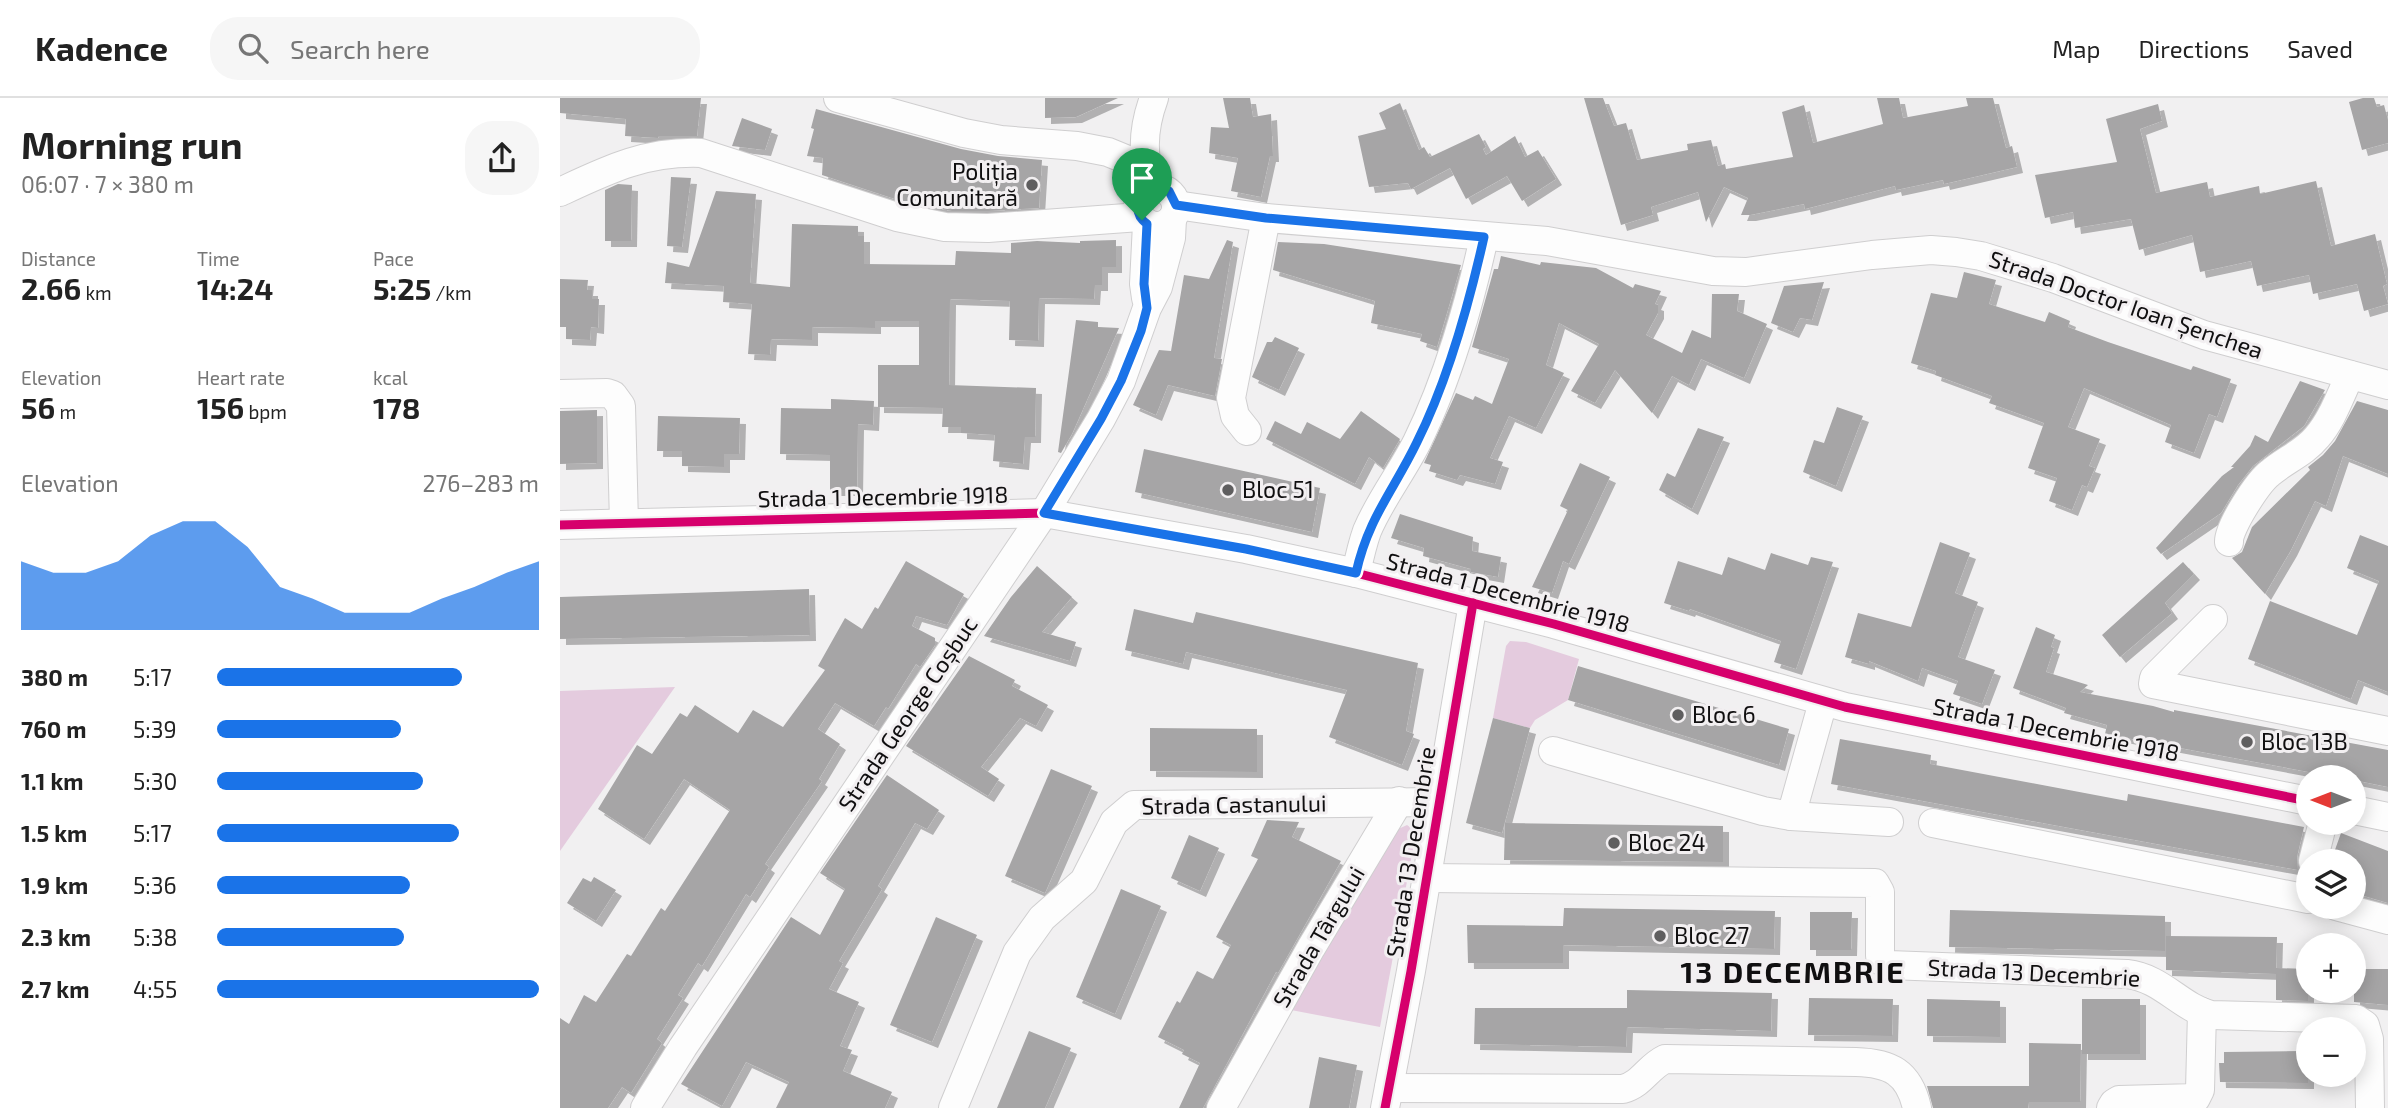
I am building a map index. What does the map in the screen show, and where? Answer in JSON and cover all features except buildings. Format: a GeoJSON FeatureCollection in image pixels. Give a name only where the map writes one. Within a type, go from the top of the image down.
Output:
{"type":"FeatureCollection","features":[{"type":"Feature","properties":{"kind":"street"},"geometry":{"type":"LineString","coordinates":[[838,98],[989,138],[1108,152],[1169,191],[1159,216]]}},
{"type":"Feature","properties":{"kind":"street"},"geometry":{"type":"LineString","coordinates":[[1150,177],[1144,137],[1154,98]]}},
{"type":"Feature","properties":{"kind":"street","name":"Strada Doctor Ioan Șenchea"},"geometry":{"type":"LineString","coordinates":[[560,192],[623,163],[675,152],[701,153],[897,217],[945,227],[988,228],[1159,216],[1266,218],[1547,241],[1713,271],[1746,272],[1872,255],[1931,250],[1956,252],[1981,256],[2053,278],[2204,335],[2388,385]]}},
{"type":"Feature","properties":{"kind":"street","name":"Strada George Coșbuc"},"geometry":{"type":"LineString","coordinates":[[645,1108],[683,1047],[1044,513],[1101,419],[1121,381],[1147,308],[1144,284],[1159,216]]}},
{"type":"Feature","properties":{"kind":"street"},"geometry":{"type":"LineString","coordinates":[[1247,431],[1235,416],[1231,398],[1266,218]]}},
{"type":"Feature","properties":{"kind":"street"},"geometry":{"type":"LineString","coordinates":[[1356,573],[1361,548],[1370,525],[1407,462],[1451,358],[1484,237]]}},
{"type":"Feature","properties":{"kind":"street"},"geometry":{"type":"LineString","coordinates":[[2229,542],[2234,526],[2266,477],[2299,454],[2323,430],[2350,376]]}},
{"type":"Feature","properties":{"kind":"street"},"geometry":{"type":"LineString","coordinates":[[560,394],[607,393],[618,401],[622,412],[624,523]]}},
{"type":"Feature","properties":{"kind":"street","name":"Strada 1 Decembrie 1918"},"geometry":{"type":"LineString","coordinates":[[560,525],[1044,513],[1246,549],[1356,573],[1473,603],[1823,702],[2296,798]]}},
{"type":"Feature","properties":{"kind":"street","name":"Strada 13 Decembrie"},"geometry":{"type":"LineString","coordinates":[[1473,603],[1387,1098],[1623,1089],[1636,1085],[1661,1061],[1680,1058],[1870,1062],[1885,1065],[1903,1078],[1912,1090],[1917,1108]]}},
{"type":"Feature","properties":{"kind":"street"},"geometry":{"type":"LineString","coordinates":[[2213,619],[2160,671],[2152,680],[2153,684],[2388,731]]}},
{"type":"Feature","properties":{"kind":"street"},"geometry":{"type":"LineString","coordinates":[[1791,816],[1823,702]]}},
{"type":"Feature","properties":{"kind":"street"},"geometry":{"type":"LineString","coordinates":[[1553,751],[1763,811],[1791,816],[1889,822]]}},
{"type":"Feature","properties":{"kind":"street"},"geometry":{"type":"LineString","coordinates":[[1399,802],[1439,802]]}},
{"type":"Feature","properties":{"kind":"street","name":"Strada Castanului"},"geometry":{"type":"LineString","coordinates":[[953,1108],[1017,954],[1042,918],[1084,881],[1114,822],[1125,811],[1134,805],[1399,802]]}},
{"type":"Feature","properties":{"kind":"street","name":"Strada Târgului"},"geometry":{"type":"LineString","coordinates":[[1221,1108],[1311,948],[1399,802]]}},
{"type":"Feature","properties":{"kind":"street"},"geometry":{"type":"LineString","coordinates":[[2366,812],[2388,817]]}},
{"type":"Feature","properties":{"kind":"street"},"geometry":{"type":"LineString","coordinates":[[1933,822],[2296,890]]}},
{"type":"Feature","properties":{"kind":"street","name":"Strada 13 Decembrie"},"geometry":{"type":"LineString","coordinates":[[1427,878],[1875,883],[1880,892],[1880,956],[1883,962],[1889,965],[2133,975],[2151,979],[2202,1012],[2218,1015],[2347,1017],[2361,1021],[2369,1038],[2370,1108]]}},
{"type":"Feature","properties":{"kind":"street"},"geometry":{"type":"LineString","coordinates":[[2366,914],[2388,920]]}},
{"type":"Feature","properties":{"kind":"street"},"geometry":{"type":"LineString","coordinates":[[2112,1108],[2119,1100],[2196,1098],[2200,1090],[2202,1012]]}},
{"type":"Feature","properties":{"kind":"shaded area"},"geometry":{"type":"Polygon","coordinates":[[[1510,641],[1526,642],[1579,659],[1568,700],[1535,720],[1530,728],[1493,718],[1506,646],[1510,641]]]}},
{"type":"Feature","properties":{"kind":"shaded area"},"geometry":{"type":"Polygon","coordinates":[[[675,687],[560,851],[560,691],[675,687]]]}},
{"type":"Feature","properties":{"kind":"shaded area"},"geometry":{"type":"Polygon","coordinates":[[[1407,825],[1414,830],[1415,838],[1380,1027],[1291,1010],[1396,830],[1407,825]]]}},
{"type":"Feature","properties":{"kind":"cycle path"},"geometry":{"type":"LineString","coordinates":[[560,525],[1044,513],[1246,549],[1356,573],[1554,624],[1845,707],[2296,799]]}},
{"type":"Feature","properties":{"kind":"cycle path"},"geometry":{"type":"LineString","coordinates":[[1385,1108],[1473,603]]}},
{"type":"Feature","properties":{"kind":"place","name":"Poliția Comunitară"},"geometry":{"type":"Point","coordinates":[1032,185]}},
{"type":"Feature","properties":{"kind":"place","name":"Bloc 51"},"geometry":{"type":"Point","coordinates":[1228,490]}},
{"type":"Feature","properties":{"kind":"place","name":"Bloc 6"},"geometry":{"type":"Point","coordinates":[1678,715]}},
{"type":"Feature","properties":{"kind":"place","name":"Bloc 13B"},"geometry":{"type":"Point","coordinates":[2247,742]}},
{"type":"Feature","properties":{"kind":"place","name":"Bloc 24"},"geometry":{"type":"Point","coordinates":[1614,843]}},
{"type":"Feature","properties":{"kind":"place","name":"Bloc 27"},"geometry":{"type":"Point","coordinates":[1660,936]}},
{"type":"Feature","properties":{"kind":"district","name":"13 DECEMBRIE"},"geometry":{"type":"Point","coordinates":[1793,973]}},
{"type":"Feature","properties":{"kind":"route"},"geometry":{"type":"LineString","coordinates":[[1154,187],[1169,191],[1176,205],[1266,218],[1484,237],[1451,358],[1429,416],[1407,462],[1373,518],[1361,548],[1356,573],[1246,549],[1044,513],[1101,419],[1121,381],[1141,331],[1147,308],[1144,284],[1147,224],[1142,220],[1137,209],[1138,202],[1141,195],[1154,187]]}}]}
